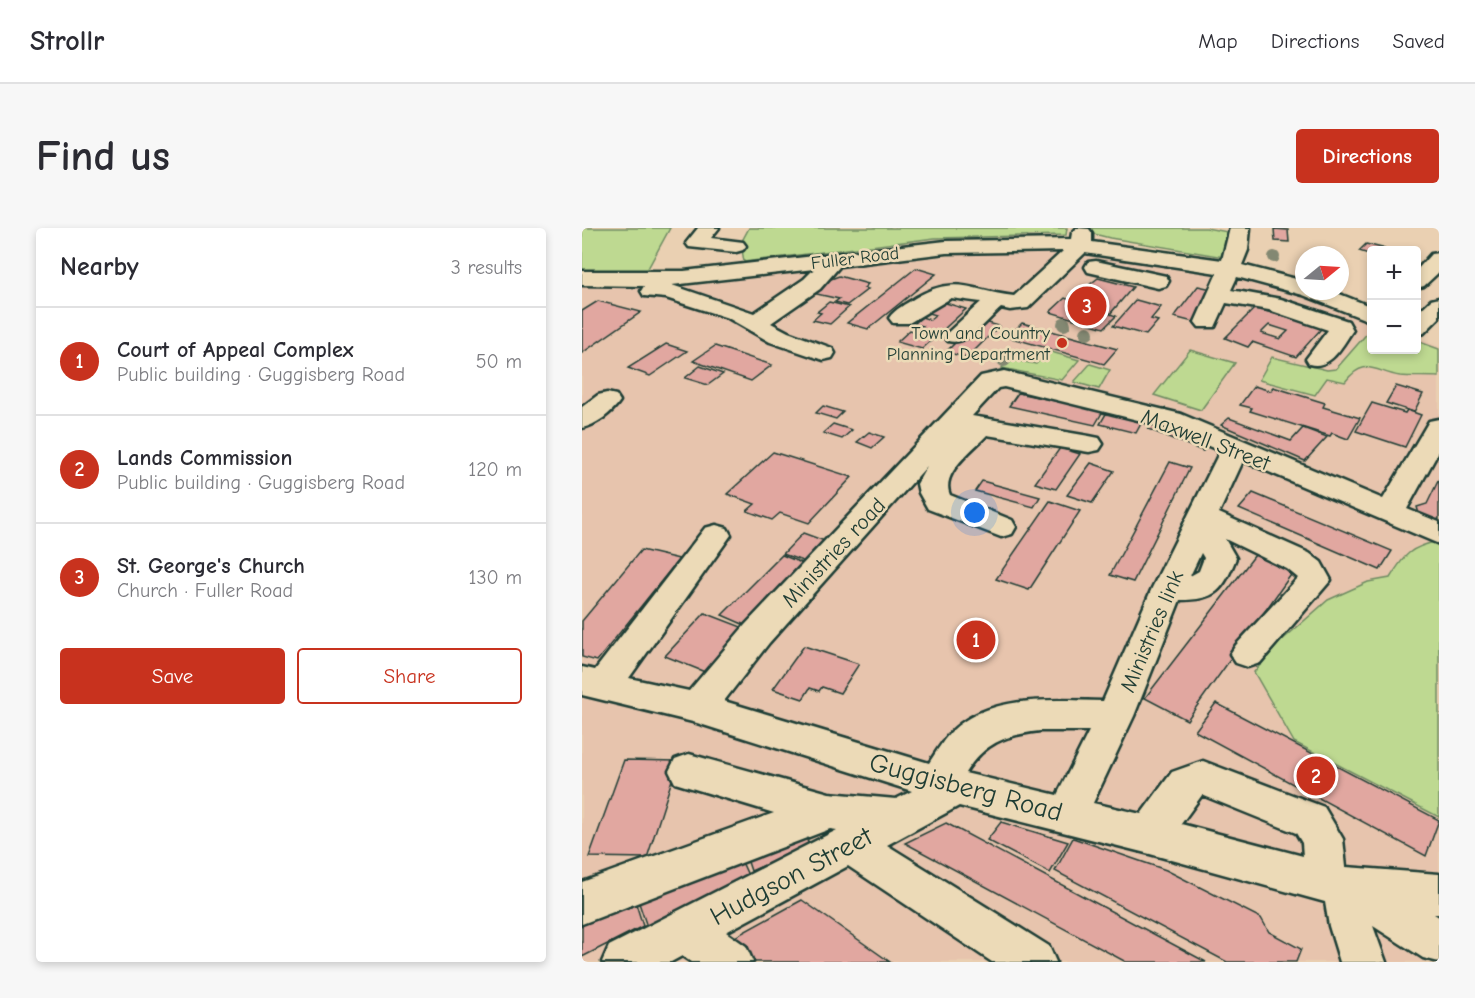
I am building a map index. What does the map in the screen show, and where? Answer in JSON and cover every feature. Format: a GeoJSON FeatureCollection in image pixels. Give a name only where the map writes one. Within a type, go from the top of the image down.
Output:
{"type":"FeatureCollection","features":[{"type":"Feature","properties":{"kind":"street"},"geometry":{"type":"LineString","coordinates":[[709,228],[696,243],[740,237],[733,255],[738,272]]}},
{"type":"Feature","properties":{"kind":"street"},"geometry":{"type":"LineString","coordinates":[[1208,322],[1237,250],[1240,228]]}},
{"type":"Feature","properties":{"kind":"street","name":"Fuller Road"},"geometry":{"type":"LineString","coordinates":[[582,278],[640,280],[738,272],[946,247],[1004,244],[1076,245],[1229,268],[1295,286]]}},
{"type":"Feature","properties":{"kind":"street"},"geometry":{"type":"LineString","coordinates":[[901,318],[946,289],[957,288],[1020,303],[1076,245],[1158,281]]}},
{"type":"Feature","properties":{"kind":"street"},"geometry":{"type":"LineString","coordinates":[[1421,278],[1439,259]]}},
{"type":"Feature","properties":{"kind":"street"},"geometry":{"type":"LineString","coordinates":[[757,322],[812,284],[834,260]]}},
{"type":"Feature","properties":{"kind":"street"},"geometry":{"type":"LineString","coordinates":[[582,294],[668,291],[757,322],[779,337],[823,353]]}},
{"type":"Feature","properties":{"kind":"street"},"geometry":{"type":"LineString","coordinates":[[1273,304],[1295,292]]}},
{"type":"Feature","properties":{"kind":"street"},"geometry":{"type":"LineString","coordinates":[[1219,295],[1273,304],[1340,326],[1341,330],[1318,359]]}},
{"type":"Feature","properties":{"kind":"street"},"geometry":{"type":"LineString","coordinates":[[956,336],[997,299]]}},
{"type":"Feature","properties":{"kind":"street","name":"Fuller Road"},"geometry":{"type":"LineString","coordinates":[[1333,300],[1367,313]]}},
{"type":"Feature","properties":{"kind":"street"},"geometry":{"type":"LineString","coordinates":[[1421,335],[1439,342]]}},
{"type":"Feature","properties":{"kind":"street","name":"Maxwell Street"},"geometry":{"type":"LineString","coordinates":[[968,416],[990,381],[1004,379],[1170,420],[1439,534]]}},
{"type":"Feature","properties":{"kind":"street"},"geometry":{"type":"LineString","coordinates":[[582,420],[607,401]]}},
{"type":"Feature","properties":{"kind":"street"},"geometry":{"type":"LineString","coordinates":[[1001,526],[939,501],[933,493],[932,483],[968,416],[1089,444]]}},
{"type":"Feature","properties":{"kind":"street","name":"Ministries road"},"geometry":{"type":"LineString","coordinates":[[697,708],[757,634],[968,416]]}},
{"type":"Feature","properties":{"kind":"street"},"geometry":{"type":"LineString","coordinates":[[1389,513],[1439,427]]}},
{"type":"Feature","properties":{"kind":"street","name":"Ministries link"},"geometry":{"type":"LineString","coordinates":[[1068,814],[1115,716],[1168,588],[1235,449]]}},
{"type":"Feature","properties":{"kind":"street"},"geometry":{"type":"LineString","coordinates":[[1198,526],[1298,561],[1310,570],[1315,580],[1248,654]]}},
{"type":"Feature","properties":{"kind":"street"},"geometry":{"type":"LineString","coordinates":[[592,684],[716,535]]}},
{"type":"Feature","properties":{"kind":"street","name":"Guggisberg Road"},"geometry":{"type":"LineString","coordinates":[[592,684],[697,708],[946,785],[1068,814],[1341,886],[1439,894]]}},
{"type":"Feature","properties":{"kind":"street"},"geometry":{"type":"LineString","coordinates":[[946,785],[970,738],[995,725],[1033,716],[1115,716]]}},
{"type":"Feature","properties":{"kind":"street"},"geometry":{"type":"LineString","coordinates":[[689,771],[840,828],[1033,962]]}},
{"type":"Feature","properties":{"kind":"street"},"geometry":{"type":"LineString","coordinates":[[1150,835],[1186,784],[1203,778],[1310,820],[1323,839],[1341,886],[1363,962]]}},
{"type":"Feature","properties":{"kind":"street","name":"Hudgson Street"},"geometry":{"type":"LineString","coordinates":[[625,962],[684,931],[840,828],[902,818],[946,785]]}},
{"type":"Feature","properties":{"kind":"street"},"geometry":{"type":"LineString","coordinates":[[582,903],[840,828]]}},
{"type":"Feature","properties":{"kind":"street","name":"Guggisberg Road"},"geometry":{"type":"LineString","coordinates":[[1341,886],[1439,942]]}},
{"type":"Feature","properties":{"kind":"street"},"geometry":{"type":"LineString","coordinates":[[684,931],[730,962]]}},
{"type":"Feature","properties":{"kind":"shaded area"},"geometry":{"type":"Polygon","coordinates":[[[992,252],[1107,253],[1210,267],[1295,291],[1295,300],[1324,300],[1367,317],[1367,354],[1421,354],[1421,340],[1439,347],[1439,962],[582,962],[582,285],[690,286],[806,269],[992,252]]]}},
{"type":"Feature","properties":{"kind":"green space"},"geometry":{"type":"Polygon","coordinates":[[[582,228],[670,228],[646,272],[582,271],[582,228]]]}},
{"type":"Feature","properties":{"kind":"green space"},"geometry":{"type":"Polygon","coordinates":[[[749,228],[1067,228],[1066,235],[935,238],[744,262],[741,243],[749,228]]]}},
{"type":"Feature","properties":{"kind":"green space"},"geometry":{"type":"Polygon","coordinates":[[[1086,228],[1206,228],[1228,232],[1224,257],[1110,238],[1086,232],[1086,228]]]}},
{"type":"Feature","properties":{"kind":"green space"},"geometry":{"type":"Polygon","coordinates":[[[1367,334],[1367,354],[1421,354],[1421,342],[1439,349],[1439,377],[1400,376],[1365,368],[1352,374],[1345,382],[1327,378],[1315,395],[1259,380],[1272,357],[1327,370],[1336,369],[1367,334]]]}},
{"type":"Feature","properties":{"kind":"green space"},"geometry":{"type":"Polygon","coordinates":[[[1190,350],[1235,363],[1201,410],[1154,395],[1190,350]]]}},
{"type":"Feature","properties":{"kind":"green space"},"geometry":{"type":"Polygon","coordinates":[[[1048,351],[1079,360],[1062,380],[1002,368],[1007,359],[1036,364],[1048,351]]]}},
{"type":"Feature","properties":{"kind":"green space"},"geometry":{"type":"Polygon","coordinates":[[[1090,364],[1110,370],[1099,389],[1074,382],[1090,364]]]}},
{"type":"Feature","properties":{"kind":"green space"},"geometry":{"type":"Polygon","coordinates":[[[1439,541],[1439,817],[1294,742],[1254,672],[1280,642],[1328,600],[1368,582],[1390,578],[1409,553],[1421,546],[1439,541]]]}},
{"type":"Feature","properties":{"kind":"building"},"geometry":{"type":"Polygon","coordinates":[[[1274,229],[1288,230],[1289,242],[1275,241],[1274,229]]]}},
{"type":"Feature","properties":{"kind":"building"},"geometry":{"type":"Polygon","coordinates":[[[1366,244],[1374,246],[1367,246],[1367,253],[1359,251],[1366,244]]]}},
{"type":"Feature","properties":{"kind":"building"},"geometry":{"type":"Polygon","coordinates":[[[916,268],[936,274],[868,329],[847,323],[916,268]]]}},
{"type":"Feature","properties":{"kind":"building"},"geometry":{"type":"Polygon","coordinates":[[[839,276],[868,284],[864,288],[868,289],[847,305],[835,302],[839,299],[812,293],[831,279],[839,276]]]}},
{"type":"Feature","properties":{"kind":"building"},"geometry":{"type":"Polygon","coordinates":[[[1098,278],[1133,287],[1110,314],[1116,316],[1104,328],[1050,312],[1065,298],[1070,300],[1098,278]]]}},
{"type":"Feature","properties":{"kind":"building"},"geometry":{"type":"Polygon","coordinates":[[[1198,286],[1212,289],[1203,301],[1208,302],[1193,322],[1174,317],[1198,286]]]}},
{"type":"Feature","properties":{"kind":"building"},"geometry":{"type":"Polygon","coordinates":[[[1136,300],[1161,307],[1151,319],[1158,321],[1146,335],[1113,326],[1136,300]]]}},
{"type":"Feature","properties":{"kind":"building"},"geometry":{"type":"Polygon","coordinates":[[[598,301],[641,312],[582,353],[582,311],[598,301]]]}},
{"type":"Feature","properties":{"kind":"building"},"geometry":{"type":"Polygon","coordinates":[[[939,301],[966,309],[922,349],[897,342],[910,330],[917,332],[923,326],[914,324],[922,317],[930,320],[936,315],[926,312],[939,301]]]}},
{"type":"Feature","properties":{"kind":"building"},"geometry":{"type":"Polygon","coordinates":[[[829,302],[849,307],[830,324],[813,320],[821,313],[817,312],[829,302]]]}},
{"type":"Feature","properties":{"kind":"building"},"geometry":{"type":"Polygon","coordinates":[[[1255,308],[1291,319],[1295,315],[1321,329],[1296,357],[1252,342],[1248,347],[1225,338],[1255,308]],[[1269,325],[1261,333],[1280,339],[1288,331],[1269,325]]]}},
{"type":"Feature","properties":{"kind":"building"},"geometry":{"type":"Polygon","coordinates":[[[978,320],[999,326],[967,358],[946,352],[978,320]]]}},
{"type":"Feature","properties":{"kind":"building","name":"Town and Country Planning Department"},"geometry":{"type":"Polygon","coordinates":[[[1022,323],[1117,349],[1104,364],[1008,337],[1022,323]]]}},
{"type":"Feature","properties":{"kind":"building"},"geometry":{"type":"Polygon","coordinates":[[[666,344],[687,351],[650,376],[628,368],[666,344]]]}},
{"type":"Feature","properties":{"kind":"building"},"geometry":{"type":"Polygon","coordinates":[[[715,346],[772,365],[751,381],[693,361],[715,346]]]}},
{"type":"Feature","properties":{"kind":"building"},"geometry":{"type":"Polygon","coordinates":[[[700,366],[723,374],[708,385],[685,378],[700,366]]]}},
{"type":"Feature","properties":{"kind":"building"},"geometry":{"type":"Polygon","coordinates":[[[1254,386],[1271,391],[1273,387],[1325,403],[1323,407],[1360,418],[1348,439],[1332,433],[1330,436],[1250,411],[1252,408],[1240,405],[1254,386]]]}},
{"type":"Feature","properties":{"kind":"building"},"geometry":{"type":"Polygon","coordinates":[[[1396,386],[1423,394],[1414,412],[1386,403],[1396,386]]]}},
{"type":"Feature","properties":{"kind":"building"},"geometry":{"type":"Polygon","coordinates":[[[1018,393],[1103,411],[1095,425],[1009,406],[1018,393]]]}},
{"type":"Feature","properties":{"kind":"building"},"geometry":{"type":"Polygon","coordinates":[[[1372,403],[1405,413],[1407,410],[1421,415],[1405,447],[1356,431],[1372,403]]]}},
{"type":"Feature","properties":{"kind":"building"},"geometry":{"type":"Polygon","coordinates":[[[823,406],[843,412],[836,419],[816,413],[823,406]]]}},
{"type":"Feature","properties":{"kind":"building"},"geometry":{"type":"Polygon","coordinates":[[[1107,412],[1143,420],[1136,433],[1100,424],[1107,412]]]}},
{"type":"Feature","properties":{"kind":"building"},"geometry":{"type":"Polygon","coordinates":[[[1229,418],[1291,441],[1303,428],[1327,437],[1305,461],[1221,425],[1229,418]]]}},
{"type":"Feature","properties":{"kind":"building"},"geometry":{"type":"Polygon","coordinates":[[[1155,421],[1211,443],[1203,451],[1148,429],[1155,421]]]}},
{"type":"Feature","properties":{"kind":"building"},"geometry":{"type":"Polygon","coordinates":[[[833,424],[852,430],[842,439],[823,433],[833,424]]]}},
{"type":"Feature","properties":{"kind":"building"},"geometry":{"type":"Polygon","coordinates":[[[869,432],[884,437],[872,448],[857,442],[869,432]]]}},
{"type":"Feature","properties":{"kind":"building"},"geometry":{"type":"Polygon","coordinates":[[[1060,448],[1080,454],[1056,489],[1035,483],[1060,448]]]}},
{"type":"Feature","properties":{"kind":"building"},"geometry":{"type":"Polygon","coordinates":[[[773,452],[852,477],[809,523],[780,513],[772,520],[747,511],[755,504],[727,494],[773,452]]]}},
{"type":"Feature","properties":{"kind":"building"},"geometry":{"type":"Polygon","coordinates":[[[1170,462],[1190,468],[1133,582],[1110,575],[1170,462]]]}},
{"type":"Feature","properties":{"kind":"building"},"geometry":{"type":"Polygon","coordinates":[[[1091,463],[1114,471],[1092,503],[1067,495],[1091,463]]]}},
{"type":"Feature","properties":{"kind":"building"},"geometry":{"type":"Polygon","coordinates":[[[1439,479],[1439,519],[1434,521],[1419,514],[1417,507],[1427,504],[1439,479]]]}},
{"type":"Feature","properties":{"kind":"building"},"geometry":{"type":"Polygon","coordinates":[[[982,481],[1040,497],[1034,507],[975,491],[982,481]]]}},
{"type":"Feature","properties":{"kind":"building"},"geometry":{"type":"Polygon","coordinates":[[[1253,493],[1392,551],[1380,570],[1239,509],[1253,493]]]}},
{"type":"Feature","properties":{"kind":"building"},"geometry":{"type":"Polygon","coordinates":[[[1050,501],[1080,511],[1029,590],[996,579],[1050,501]]]}},
{"type":"Feature","properties":{"kind":"building"},"geometry":{"type":"Polygon","coordinates":[[[803,533],[825,541],[805,562],[783,554],[803,533]]]}},
{"type":"Feature","properties":{"kind":"building"},"geometry":{"type":"Polygon","coordinates":[[[641,550],[679,559],[597,661],[582,657],[582,621],[641,550]]]}},
{"type":"Feature","properties":{"kind":"building"},"geometry":{"type":"Polygon","coordinates":[[[782,555],[804,564],[745,625],[722,615],[782,555]]]}},
{"type":"Feature","properties":{"kind":"building"},"geometry":{"type":"Polygon","coordinates":[[[1255,555],[1293,572],[1187,720],[1145,698],[1255,555]]]}},
{"type":"Feature","properties":{"kind":"building"},"geometry":{"type":"Polygon","coordinates":[[[705,613],[744,628],[705,672],[665,656],[705,613]]]}},
{"type":"Feature","properties":{"kind":"building"},"geometry":{"type":"Polygon","coordinates":[[[804,646],[859,664],[840,693],[822,687],[819,691],[810,688],[803,699],[773,689],[804,646]]]}},
{"type":"Feature","properties":{"kind":"building"},"geometry":{"type":"Polygon","coordinates":[[[1216,703],[1439,820],[1426,856],[1195,731],[1216,703]]]}},
{"type":"Feature","properties":{"kind":"building"},"geometry":{"type":"Polygon","coordinates":[[[624,760],[678,761],[647,858],[589,857],[624,760]]]}},
{"type":"Feature","properties":{"kind":"building"},"geometry":{"type":"Polygon","coordinates":[[[1001,822],[1068,842],[1050,873],[987,840],[1001,822]]]}},
{"type":"Feature","properties":{"kind":"building"},"geometry":{"type":"Polygon","coordinates":[[[946,823],[1206,962],[1126,962],[905,843],[946,823]]]}},
{"type":"Feature","properties":{"kind":"building"},"geometry":{"type":"Polygon","coordinates":[[[800,824],[809,845],[751,871],[744,850],[800,824]]]}},
{"type":"Feature","properties":{"kind":"building"},"geometry":{"type":"Polygon","coordinates":[[[1073,838],[1166,870],[1261,918],[1269,932],[1301,949],[1296,962],[1227,962],[1055,871],[1073,838]]]}},
{"type":"Feature","properties":{"kind":"building"},"geometry":{"type":"Polygon","coordinates":[[[737,851],[751,882],[649,933],[638,900],[737,851]]]}},
{"type":"Feature","properties":{"kind":"building"},"geometry":{"type":"Polygon","coordinates":[[[632,891],[643,926],[582,957],[582,916],[632,891]]]}},
{"type":"Feature","properties":{"kind":"building"},"geometry":{"type":"Polygon","coordinates":[[[802,900],[890,962],[750,962],[722,944],[802,900]]]}},
{"type":"Feature","properties":{"kind":"place","name":"St. George's Church"},"geometry":{"type":"Point","coordinates":[1087,306]}},
{"type":"Feature","properties":{"kind":"place","name":"Town and Country Planning Department"},"geometry":{"type":"Point","coordinates":[1062,343]}},
{"type":"Feature","properties":{"kind":"place","name":"Court of Appeal Complex"},"geometry":{"type":"Point","coordinates":[976,640]}},
{"type":"Feature","properties":{"kind":"place","name":"Lands Commission"},"geometry":{"type":"Point","coordinates":[1316,776]}}]}
